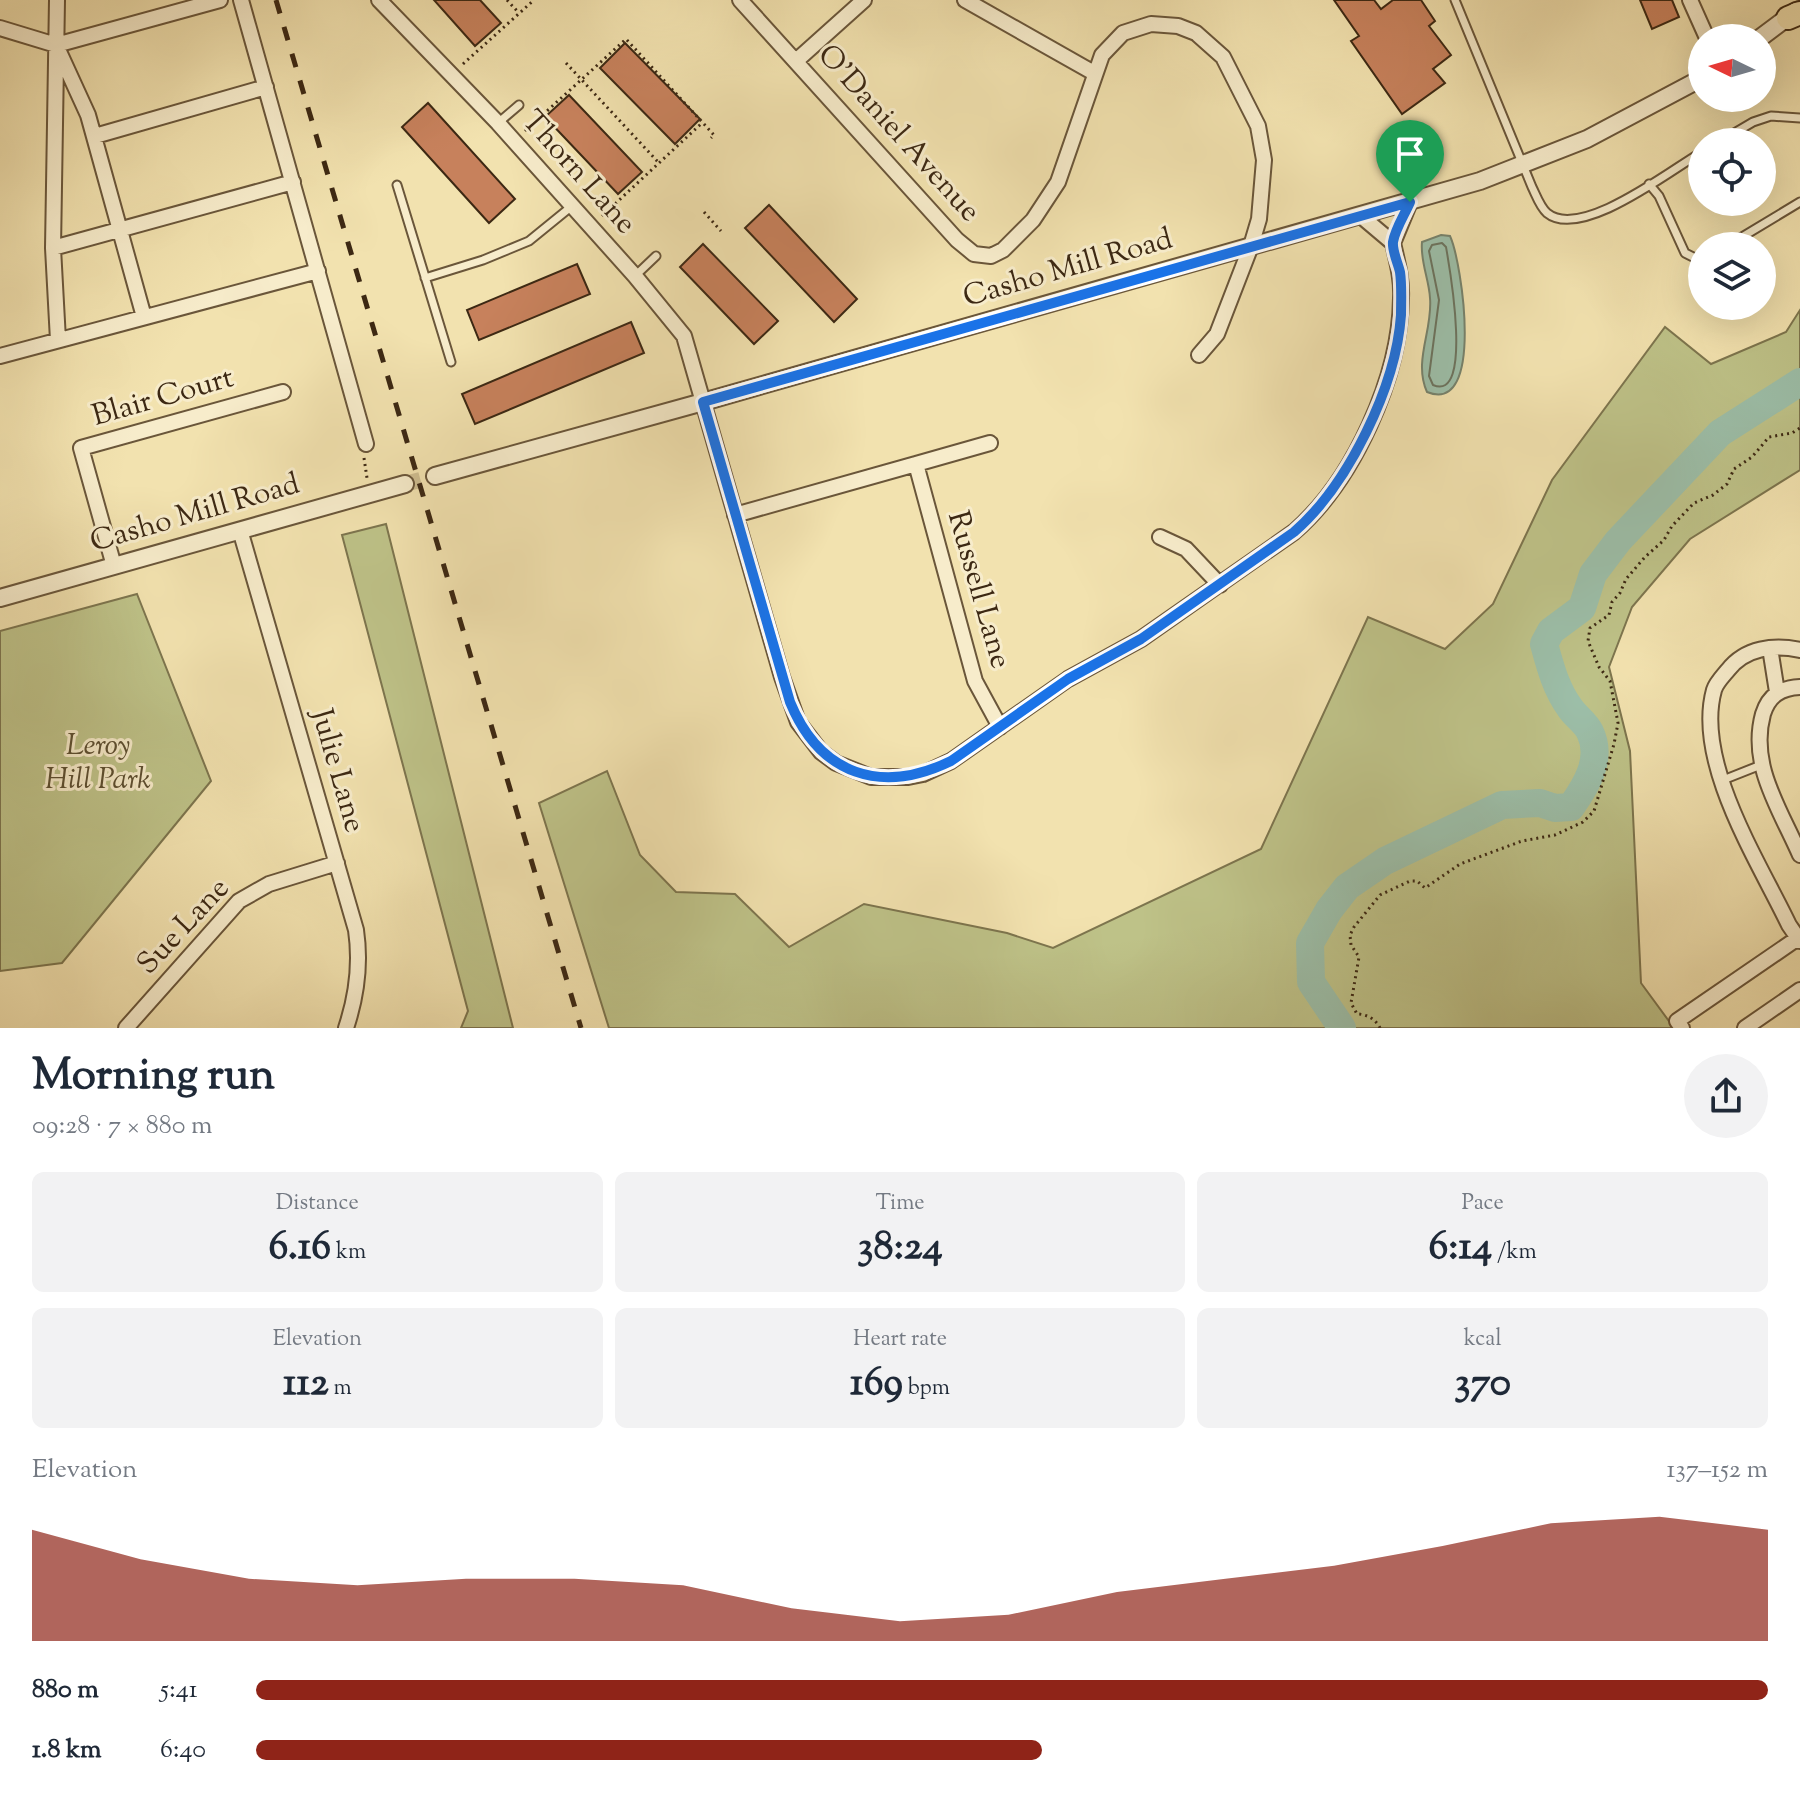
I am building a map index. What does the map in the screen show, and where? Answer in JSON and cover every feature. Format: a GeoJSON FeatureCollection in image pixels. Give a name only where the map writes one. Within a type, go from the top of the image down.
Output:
{"type":"FeatureCollection","features":[{"type":"Feature","properties":{"kind":"street"},"geometry":{"type":"LineString","coordinates":[[57,0],[53,248],[58,340]]}},
{"type":"Feature","properties":{"kind":"street"},"geometry":{"type":"LineString","coordinates":[[0,28],[56,45],[220,0]]}},
{"type":"Feature","properties":{"kind":"street"},"geometry":{"type":"LineString","coordinates":[[241,0],[366,444]]}},
{"type":"Feature","properties":{"kind":"street","name":"Thorn Lane"},"geometry":{"type":"LineString","coordinates":[[379,0],[498,123],[635,276],[684,336],[798,722],[821,752],[836,763],[862,774],[908,777],[951,761],[1068,679],[1141,639],[1310,518],[1343,476],[1358,448],[1390,369],[1400,320],[1400,272],[1393,243]]}},
{"type":"Feature","properties":{"kind":"street","name":"O'Daniel Avenue"},"geometry":{"type":"LineString","coordinates":[[740,0],[957,240],[974,254],[991,256],[1003,250],[1033,220],[1058,182],[1094,73]]}},
{"type":"Feature","properties":{"kind":"street"},"geometry":{"type":"LineString","coordinates":[[796,61],[864,0]]}},
{"type":"Feature","properties":{"kind":"street"},"geometry":{"type":"LineString","coordinates":[[965,0],[1094,73],[1102,55],[1123,33],[1151,24],[1178,26],[1196,33],[1223,57],[1258,126],[1264,182],[1259,219],[1251,246],[1217,334],[1199,355]]}},
{"type":"Feature","properties":{"kind":"street"},"geometry":{"type":"LineString","coordinates":[[1690,0],[1701,24]]}},
{"type":"Feature","properties":{"kind":"street"},"geometry":{"type":"LineString","coordinates":[[1776,27],[1796,13]]}},
{"type":"Feature","properties":{"kind":"street"},"geometry":{"type":"LineString","coordinates":[[56,45],[95,136],[144,317]]}},
{"type":"Feature","properties":{"kind":"street","name":"Casho Mill Road"},"geometry":{"type":"LineString","coordinates":[[435,476],[1410,202],[1524,165],[1596,135],[1688,86]]}},
{"type":"Feature","properties":{"kind":"street"},"geometry":{"type":"LineString","coordinates":[[95,136],[266,87]]}},
{"type":"Feature","properties":{"kind":"street"},"geometry":{"type":"LineString","coordinates":[[53,248],[293,182]]}},
{"type":"Feature","properties":{"kind":"street"},"geometry":{"type":"LineString","coordinates":[[1361,216],[1393,243],[1410,202]]}},
{"type":"Feature","properties":{"kind":"street"},"geometry":{"type":"LineString","coordinates":[[0,356],[318,271]]}},
{"type":"Feature","properties":{"kind":"street","name":"Blair Court"},"geometry":{"type":"LineString","coordinates":[[114,566],[81,448],[283,392]]}},
{"type":"Feature","properties":{"kind":"street"},"geometry":{"type":"LineString","coordinates":[[735,515],[990,443]]}},
{"type":"Feature","properties":{"kind":"street","name":"Russell Lane"},"geometry":{"type":"LineString","coordinates":[[916,464],[975,681],[1000,727]]}},
{"type":"Feature","properties":{"kind":"street","name":"Casho Mill Road"},"geometry":{"type":"LineString","coordinates":[[0,598],[405,484]]}},
{"type":"Feature","properties":{"kind":"street","name":"Julie Lane"},"geometry":{"type":"LineString","coordinates":[[240,530],[359,948],[357,988],[346,1028]]}},
{"type":"Feature","properties":{"kind":"street"},"geometry":{"type":"LineString","coordinates":[[1160,537],[1186,549],[1220,585]]}},
{"type":"Feature","properties":{"kind":"street"},"geometry":{"type":"LineString","coordinates":[[1682,1028],[1677,1021],[1799,940],[1727,799],[1716,759],[1711,714],[1715,688],[1733,663],[1748,653],[1770,648],[1800,650]]}},
{"type":"Feature","properties":{"kind":"street"},"geometry":{"type":"LineString","coordinates":[[1770,648],[1777,692]]}},
{"type":"Feature","properties":{"kind":"street"},"geometry":{"type":"LineString","coordinates":[[1800,687],[1777,692],[1765,708],[1760,727],[1761,765],[1800,855]]}},
{"type":"Feature","properties":{"kind":"street","name":"Sue Lane"},"geometry":{"type":"LineString","coordinates":[[126,1028],[239,901],[269,884],[337,863]]}},
{"type":"Feature","properties":{"kind":"street"},"geometry":{"type":"LineString","coordinates":[[1745,1028],[1800,990]]}},
{"type":"Feature","properties":{"kind":"lane"},"geometry":{"type":"LineString","coordinates":[[1455,0],[1540,203],[1547,213],[1557,219],[1570,220],[1603,211],[1629,199],[1688,160]]}},
{"type":"Feature","properties":{"kind":"lane"},"geometry":{"type":"LineString","coordinates":[[498,123],[519,105]]}},
{"type":"Feature","properties":{"kind":"lane"},"geometry":{"type":"LineString","coordinates":[[1743,128],[1771,116],[1800,118]]}},
{"type":"Feature","properties":{"kind":"lane"},"geometry":{"type":"LineString","coordinates":[[1649,184],[1659,196],[1688,254]]}},
{"type":"Feature","properties":{"kind":"lane"},"geometry":{"type":"LineString","coordinates":[[397,185],[451,362]]}},
{"type":"Feature","properties":{"kind":"lane"},"geometry":{"type":"LineString","coordinates":[[1750,232],[1800,202]]}},
{"type":"Feature","properties":{"kind":"lane"},"geometry":{"type":"LineString","coordinates":[[425,278],[483,260],[529,241],[572,206]]}},
{"type":"Feature","properties":{"kind":"lane"},"geometry":{"type":"LineString","coordinates":[[635,276],[656,256]]}},
{"type":"Feature","properties":{"kind":"lane"},"geometry":{"type":"LineString","coordinates":[[1723,780],[1761,765]]}},
{"type":"Feature","properties":{"kind":"path"},"geometry":{"type":"LineString","coordinates":[[507,0],[519,13]]}},
{"type":"Feature","properties":{"kind":"path"},"geometry":{"type":"LineString","coordinates":[[463,64],[534,0]]}},
{"type":"Feature","properties":{"kind":"path"},"geometry":{"type":"LineString","coordinates":[[525,131],[626,39],[714,135],[711,138]]}},
{"type":"Feature","properties":{"kind":"path"},"geometry":{"type":"LineString","coordinates":[[566,63],[659,163]]}},
{"type":"Feature","properties":{"kind":"path"},"geometry":{"type":"LineString","coordinates":[[602,216],[702,122]]}},
{"type":"Feature","properties":{"kind":"path"},"geometry":{"type":"LineString","coordinates":[[704,212],[721,231]]}},
{"type":"Feature","properties":{"kind":"path"},"geometry":{"type":"LineString","coordinates":[[1380,1028],[1365,1014],[1357,1014],[1351,1003],[1359,957],[1351,945],[1350,935],[1354,927],[1380,895],[1410,881],[1417,881],[1425,888],[1432,886],[1460,864],[1522,841],[1555,835],[1583,822],[1594,811],[1618,723],[1610,681],[1599,667],[1588,641],[1590,628],[1609,615],[1612,602],[1626,579],[1694,503],[1713,495],[1727,484],[1734,469],[1752,457],[1769,437],[1792,433],[1800,428]]}},
{"type":"Feature","properties":{"kind":"path"},"geometry":{"type":"LineString","coordinates":[[366,444],[363,452],[367,477]]}},
{"type":"Feature","properties":{"kind":"green space"},"geometry":{"type":"Polygon","coordinates":[[[1800,310],[1800,470],[1690,539],[1632,607],[1609,667],[1630,751],[1641,983],[1674,1028],[609,1028],[539,803],[607,771],[640,855],[676,892],[735,894],[789,947],[864,904],[1007,933],[1053,948],[1261,849],[1368,617],[1445,649],[1493,604],[1552,480],[1665,327],[1711,364],[1786,332],[1800,310]]]}},
{"type":"Feature","properties":{"kind":"green space"},"geometry":{"type":"Polygon","coordinates":[[[386,524],[513,1028],[461,1028],[468,1011],[342,535],[386,524]]]}},
{"type":"Feature","properties":{"kind":"green space","name":"Leroy Hill Park"},"geometry":{"type":"Polygon","coordinates":[[[137,594],[211,781],[62,963],[0,971],[0,631],[137,594]]]}},
{"type":"Feature","properties":{"kind":"water"},"geometry":{"type":"Polygon","coordinates":[[[1441,235],[1450,236],[1455,251],[1465,333],[1463,360],[1457,381],[1445,393],[1427,392],[1422,369],[1430,310],[1422,242],[1441,235]]]}},
{"type":"Feature","properties":{"kind":"building"},"geometry":{"type":"Polygon","coordinates":[[[434,0],[480,0],[501,23],[475,46],[434,0]]]}},
{"type":"Feature","properties":{"kind":"building"},"geometry":{"type":"Polygon","coordinates":[[[1334,0],[1374,0],[1381,9],[1393,0],[1421,0],[1435,21],[1429,26],[1451,55],[1433,69],[1445,83],[1402,114],[1351,41],[1359,36],[1334,0]]]}},
{"type":"Feature","properties":{"kind":"building"},"geometry":{"type":"Polygon","coordinates":[[[1640,0],[1672,0],[1679,17],[1652,29],[1640,0]]]}},
{"type":"Feature","properties":{"kind":"building"},"geometry":{"type":"Polygon","coordinates":[[[625,43],[700,119],[675,144],[600,68],[625,43]]]}},
{"type":"Feature","properties":{"kind":"building"},"geometry":{"type":"Polygon","coordinates":[[[569,95],[642,172],[618,194],[545,117],[569,95]]]}},
{"type":"Feature","properties":{"kind":"building"},"geometry":{"type":"Polygon","coordinates":[[[428,103],[515,199],[489,223],[402,127],[428,103]]]}},
{"type":"Feature","properties":{"kind":"building"},"geometry":{"type":"Polygon","coordinates":[[[769,205],[857,299],[834,322],[745,228],[769,205]]]}},
{"type":"Feature","properties":{"kind":"building"},"geometry":{"type":"Polygon","coordinates":[[[703,244],[778,321],[754,344],[680,267],[703,244]]]}},
{"type":"Feature","properties":{"kind":"building"},"geometry":{"type":"Polygon","coordinates":[[[577,264],[590,294],[479,340],[467,310],[577,264]]]}},
{"type":"Feature","properties":{"kind":"building"},"geometry":{"type":"Polygon","coordinates":[[[631,322],[644,353],[475,424],[462,394],[631,322]]]}},
{"type":"Feature","properties":{"kind":"waterway"},"geometry":{"type":"LineString","coordinates":[[1342,1028],[1311,982],[1310,943],[1329,910],[1347,887],[1385,861],[1502,805],[1540,803],[1555,808],[1571,807],[1591,772],[1594,742],[1588,729],[1565,701],[1554,677],[1544,644],[1551,631],[1582,608],[1593,574],[1618,541],[1720,433],[1800,382]]}},
{"type":"Feature","properties":{"kind":"tunnel"},"geometry":{"type":"LineString","coordinates":[[405,484],[435,476]]}},
{"type":"Feature","properties":{"kind":"railway"},"geometry":{"type":"LineString","coordinates":[[276,0],[581,1028]]}},
{"type":"Feature","properties":{"kind":"route"},"geometry":{"type":"LineString","coordinates":[[1410,202],[1393,243],[1402,295],[1390,369],[1358,448],[1343,476],[1310,518],[1141,639],[1088,666],[951,761],[923,774],[908,777],[871,777],[836,763],[821,752],[798,722],[790,702],[703,402],[1410,202]]}}]}
